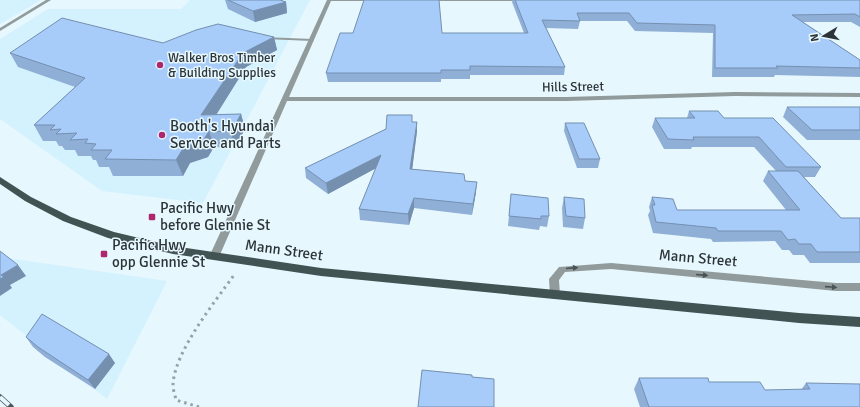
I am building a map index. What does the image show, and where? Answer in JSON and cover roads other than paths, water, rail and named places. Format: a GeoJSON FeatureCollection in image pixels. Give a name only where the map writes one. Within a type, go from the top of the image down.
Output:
{"type":"FeatureCollection","features":[{"type":"Feature","properties":{"kind":"main road","name":"Mann Street"},"geometry":{"type":"LineString","coordinates":[[0,180],[28,199],[67,219],[134,241],[214,257],[321,272],[799,318],[860,322]]}},
{"type":"Feature","properties":{"kind":"street"},"geometry":{"type":"LineString","coordinates":[[0,30],[49,0]]}},
{"type":"Feature","properties":{"kind":"street"},"geometry":{"type":"LineString","coordinates":[[214,257],[329,0],[381,0]]}},
{"type":"Feature","properties":{"kind":"street"},"geometry":{"type":"LineString","coordinates":[[421,0],[524,0]]}},
{"type":"Feature","properties":{"kind":"street"},"geometry":{"type":"LineString","coordinates":[[259,36],[293,40],[312,40]]}},
{"type":"Feature","properties":{"kind":"street","name":"Hills Street"},"geometry":{"type":"LineString","coordinates":[[286,99],[567,99],[735,94],[860,94]]}},
{"type":"Feature","properties":{"kind":"street","name":"Mann Street"},"geometry":{"type":"LineString","coordinates":[[555,295],[554,279],[562,269],[611,266],[836,287],[860,287]]}},
{"type":"Feature","properties":{"kind":"railway"},"geometry":{"type":"LineString","coordinates":[[0,397],[11,407]]}},
{"type":"Feature","properties":{"kind":"place","name":"Walker Bros Timber & Building Supplies"},"geometry":{"type":"Point","coordinates":[160,65]}},
{"type":"Feature","properties":{"kind":"place","name":"Booth's Hyundai Service and Parts"},"geometry":{"type":"Point","coordinates":[162,135]}},
{"type":"Feature","properties":{"kind":"place","name":"Pacific Hwy before Glennie St"},"geometry":{"type":"Point","coordinates":[152,217]}},
{"type":"Feature","properties":{"kind":"place","name":"Pacific Hwy opp Glennie St"},"geometry":{"type":"Point","coordinates":[104,254]}}]}
